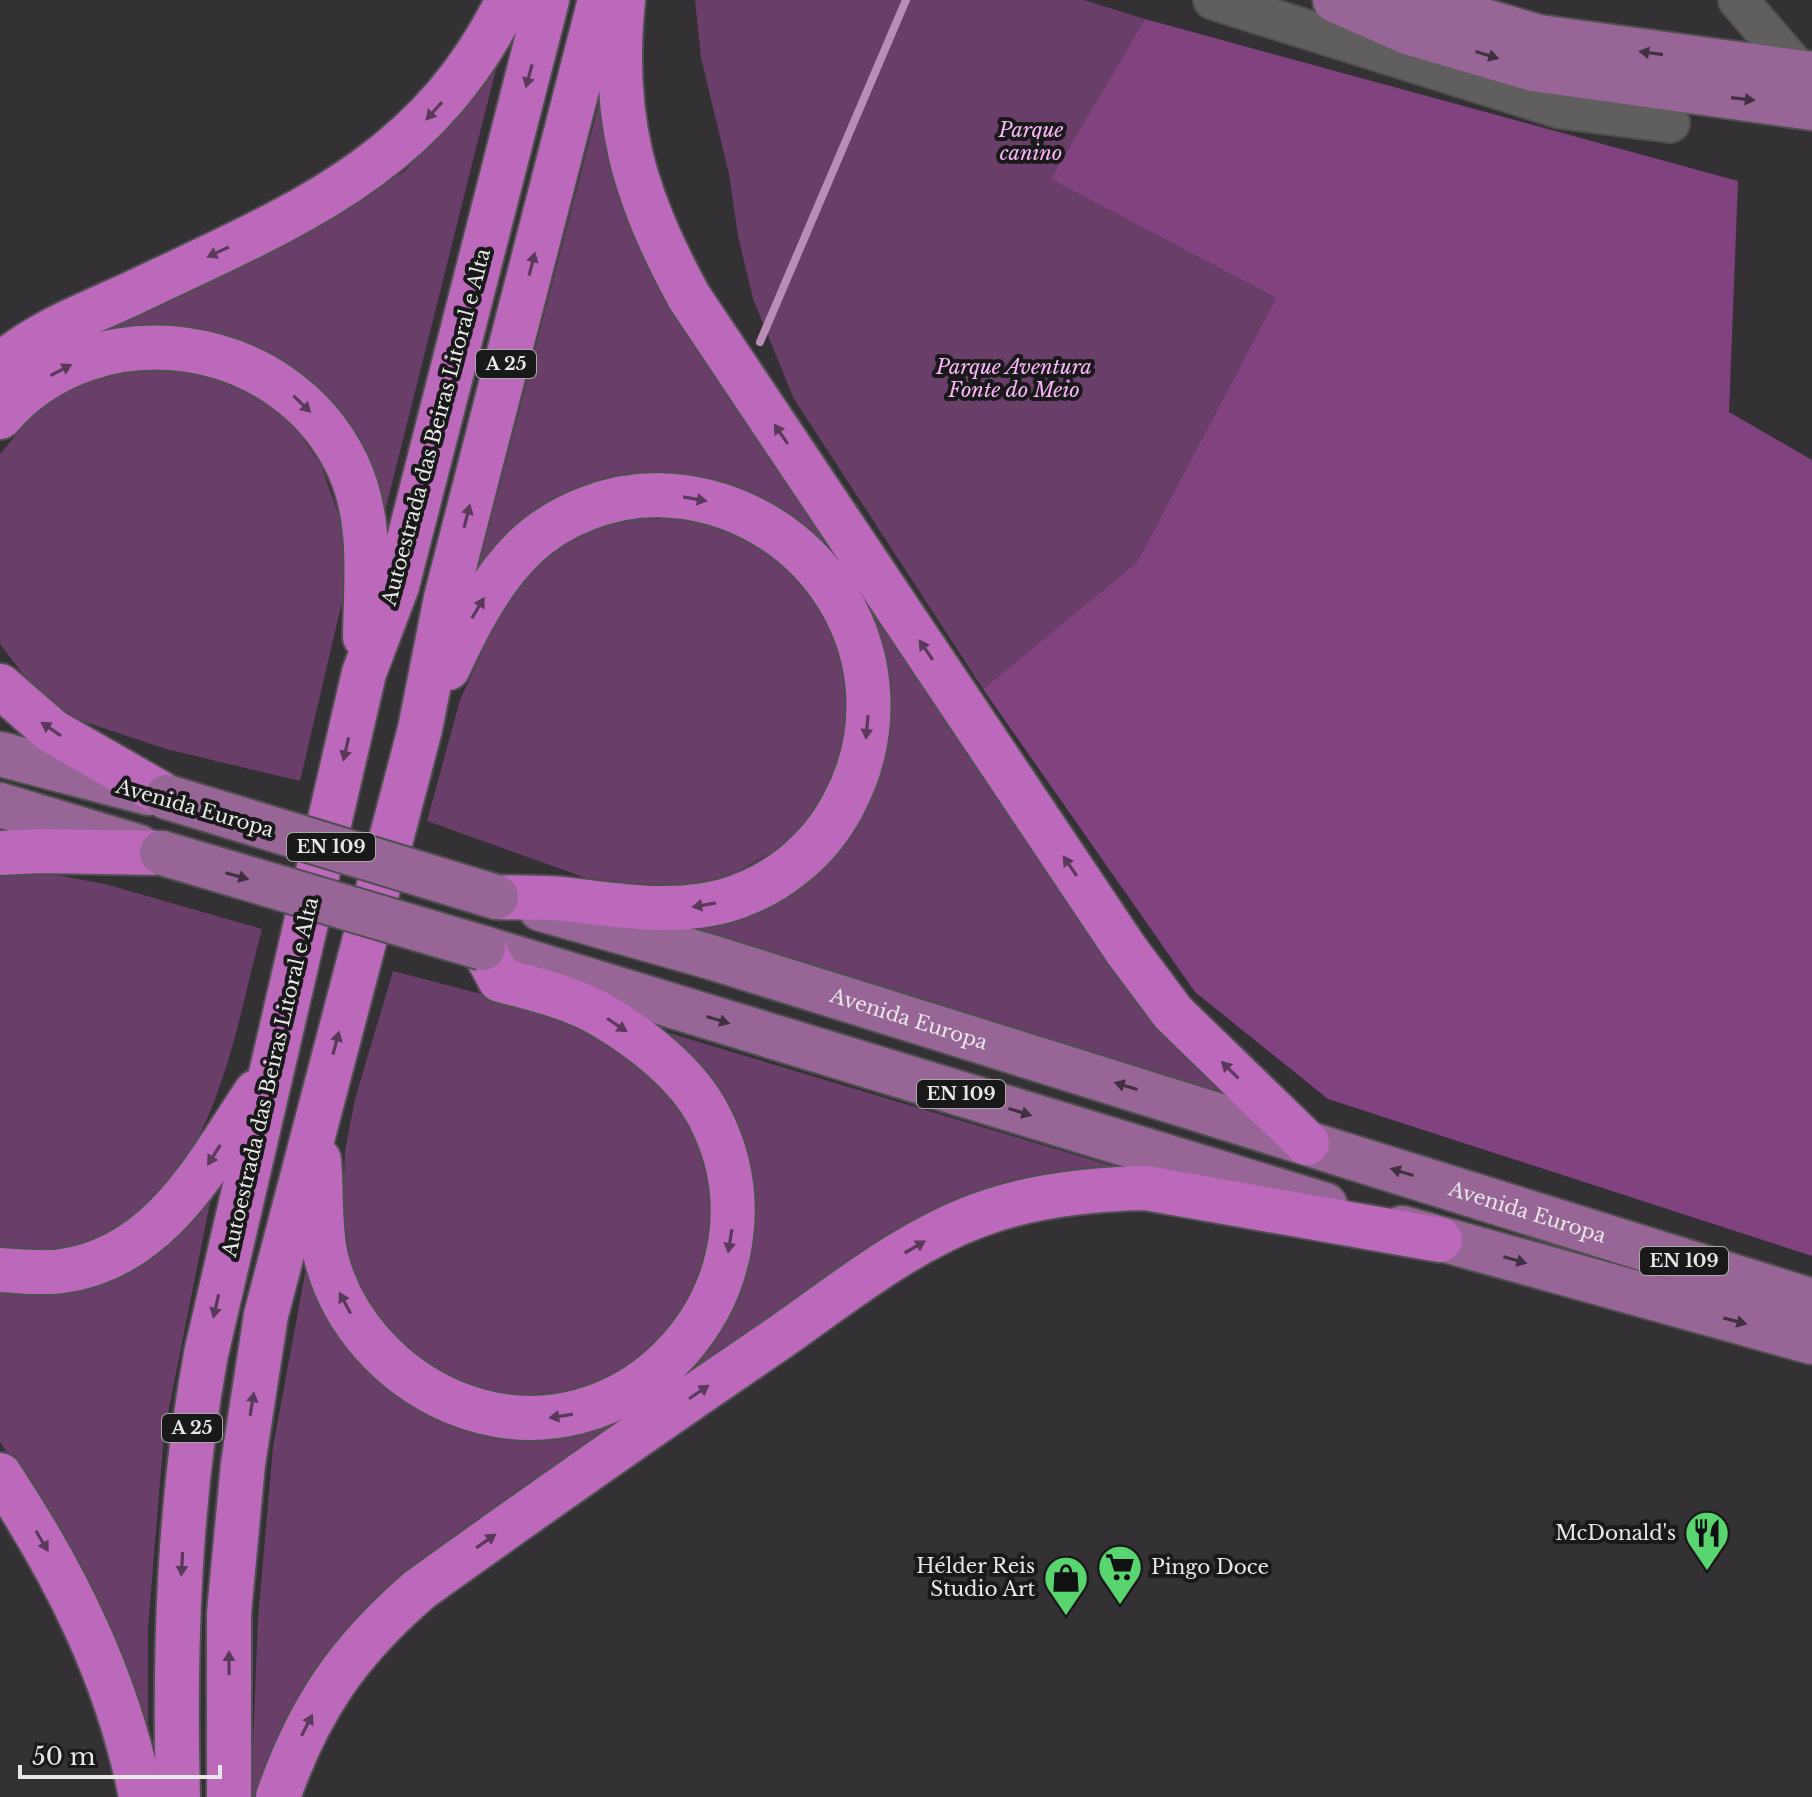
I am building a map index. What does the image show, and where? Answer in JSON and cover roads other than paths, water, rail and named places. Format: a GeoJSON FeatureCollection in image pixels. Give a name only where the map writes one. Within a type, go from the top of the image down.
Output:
{"type":"FeatureCollection","features":[{"type":"Feature","properties":{"kind":"highway"},"geometry":{"type":"LineString","coordinates":[[0,366],[43,335],[268,228],[375,165],[443,101],[508,0]]}},
{"type":"Feature","properties":{"kind":"highway","name":"Autoestrada das Beiras Litoral e Alta"},"geometry":{"type":"LineString","coordinates":[[178,1797],[176,1711],[192,1429],[206,1354],[364,673],[397,586],[547,0]]}},
{"type":"Feature","properties":{"kind":"highway","name":"A 25"},"geometry":{"type":"LineString","coordinates":[[229,1797],[229,1613],[243,1464],[266,1315],[420,729],[446,598],[600,0]]}},
{"type":"Feature","properties":{"kind":"highway"},"geometry":{"type":"LineString","coordinates":[[623,0],[620,47],[627,152],[659,240],[689,297],[1135,961],[1173,1013],[1307,1143]]}},
{"type":"Feature","properties":{"kind":"highway"},"geometry":{"type":"LineString","coordinates":[[0,417],[26,392],[71,364],[150,346],[219,354],[290,392],[332,437],[358,493],[367,548],[364,673]]}},
{"type":"Feature","properties":{"kind":"highway"},"geometry":{"type":"LineString","coordinates":[[420,729],[467,627],[504,570],[527,546],[552,527],[585,509],[609,501],[676,496],[710,502],[762,522],[787,538],[820,571],[850,616],[869,699],[863,760],[835,820],[804,857],[786,871],[728,900],[669,909],[496,897]]}},
{"type":"Feature","properties":{"kind":"highway"},"geometry":{"type":"LineString","coordinates":[[0,686],[52,731],[167,797]]}},
{"type":"Feature","properties":{"kind":"highway"},"geometry":{"type":"LineString","coordinates":[[0,853],[162,853]]}},
{"type":"Feature","properties":{"kind":"highway"},"geometry":{"type":"LineString","coordinates":[[316,1118],[323,1229],[332,1275],[354,1320],[404,1375],[443,1398],[489,1414],[553,1418],[576,1413],[624,1394],[675,1356],[693,1333],[720,1285],[729,1248],[732,1192],[723,1151],[708,1113],[693,1091],[651,1050],[600,1014],[500,980],[483,948]]}},
{"type":"Feature","properties":{"kind":"highway"},"geometry":{"type":"LineString","coordinates":[[0,1270],[63,1271],[114,1254],[140,1238],[184,1199],[273,1067]]}},
{"type":"Feature","properties":{"kind":"highway"},"geometry":{"type":"LineString","coordinates":[[278,1797],[294,1750],[331,1683],[362,1643],[409,1598],[658,1420],[896,1258],[951,1227],[1007,1205],[1040,1198],[1101,1189],[1146,1188],[1440,1240]]}},
{"type":"Feature","properties":{"kind":"highway"},"geometry":{"type":"LineString","coordinates":[[0,1475],[61,1572],[89,1632],[119,1709],[141,1797]]}},
{"type":"Feature","properties":{"kind":"main road"},"geometry":{"type":"LineString","coordinates":[[1335,0],[1410,33],[1533,69],[1808,85]]}},
{"type":"Feature","properties":{"kind":"main road"},"geometry":{"type":"LineString","coordinates":[[1412,0],[1539,37],[1722,63],[1808,85]]}},
{"type":"Feature","properties":{"kind":"main road","name":"Avenida Europa"},"geometry":{"type":"LineString","coordinates":[[0,754],[167,797],[496,897],[714,958],[1812,1301]]}},
{"type":"Feature","properties":{"kind":"main road","name":"EN 109"},"geometry":{"type":"LineString","coordinates":[[0,805],[483,948],[1440,1240],[1812,1342]]}},
{"type":"Feature","properties":{"kind":"street"},"geometry":{"type":"LineString","coordinates":[[1213,0],[1561,109],[1670,123]]}},
{"type":"Feature","properties":{"kind":"street"},"geometry":{"type":"LineString","coordinates":[[1742,5],[1808,85]]}},
{"type":"Feature","properties":{"kind":"street"},"geometry":{"type":"LineString","coordinates":[[1722,63],[1742,5]]}},
{"type":"Feature","properties":{"kind":"waterway"},"geometry":{"type":"LineString","coordinates":[[760,342],[906,0]]}},
{"type":"Feature","properties":{"kind":"place","name":"McDonald's"},"geometry":{"type":"Point","coordinates":[1707,1572]}},
{"type":"Feature","properties":{"kind":"place","name":"Pingo Doce"},"geometry":{"type":"Point","coordinates":[1120,1606]}},
{"type":"Feature","properties":{"kind":"place","name":"Hélder Reis Studio Art"},"geometry":{"type":"Point","coordinates":[1066,1617]}},
{"type":"Feature","properties":{"kind":"park label","name":"Parque canino"},"geometry":{"type":"Point","coordinates":[1031,142]}},
{"type":"Feature","properties":{"kind":"park label","name":"Parque Aventura Fonte do Meio"},"geometry":{"type":"Point","coordinates":[1014,378]}}]}
